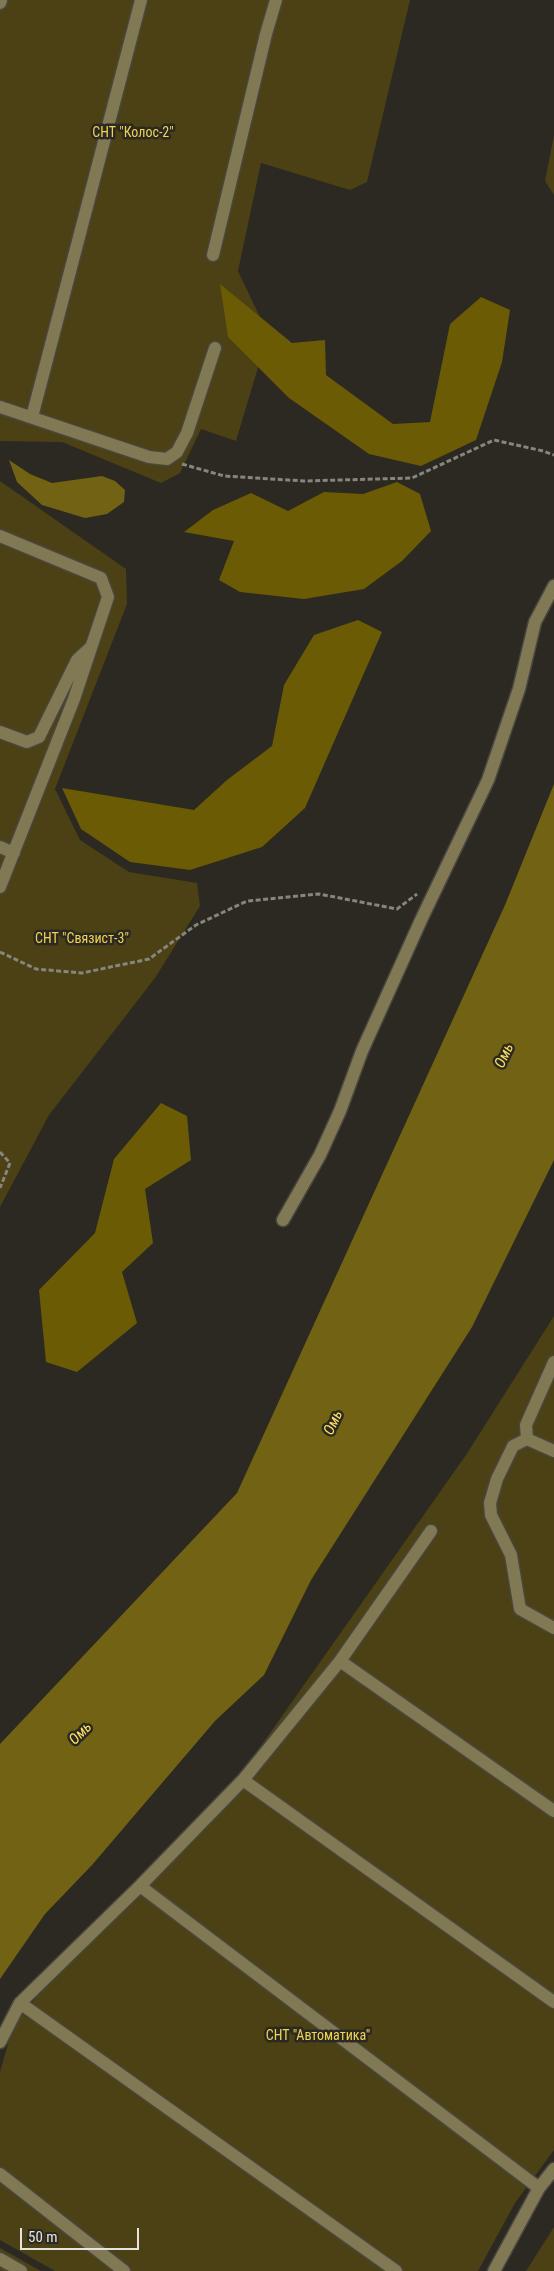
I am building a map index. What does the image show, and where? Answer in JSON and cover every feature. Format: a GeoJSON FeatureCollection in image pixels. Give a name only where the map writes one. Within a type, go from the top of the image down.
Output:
{"type":"FeatureCollection","features":[{"type":"Feature","properties":{"kind":"street"},"geometry":{"type":"LineString","coordinates":[[32,417],[141,0]]}},
{"type":"Feature","properties":{"kind":"street"},"geometry":{"type":"LineString","coordinates":[[213,255],[266,34],[276,0]]}},
{"type":"Feature","properties":{"kind":"street"},"geometry":{"type":"LineString","coordinates":[[0,408],[149,457],[167,459],[177,452],[187,433],[214,348]]}},
{"type":"Feature","properties":{"kind":"street"},"geometry":{"type":"LineString","coordinates":[[0,536],[101,578],[108,597],[74,699],[0,887]]}},
{"type":"Feature","properties":{"kind":"street"},"geometry":{"type":"LineString","coordinates":[[283,1220],[332,1128],[374,1024],[488,780],[519,689],[535,622],[554,586]]}},
{"type":"Feature","properties":{"kind":"street"},"geometry":{"type":"LineString","coordinates":[[0,732],[27,742],[39,737],[77,660],[91,647]]}},
{"type":"Feature","properties":{"kind":"street"},"geometry":{"type":"LineString","coordinates":[[0,847],[14,853]]}},
{"type":"Feature","properties":{"kind":"street"},"geometry":{"type":"LineString","coordinates":[[527,1439],[526,1426],[554,1362]]}},
{"type":"Feature","properties":{"kind":"street"},"geometry":{"type":"LineString","coordinates":[[527,1439],[554,1451]]}},
{"type":"Feature","properties":{"kind":"street"},"geometry":{"type":"LineString","coordinates":[[527,1439],[513,1446],[497,1479],[490,1503],[491,1515],[512,1555],[520,1609],[554,1628]]}},
{"type":"Feature","properties":{"kind":"street"},"geometry":{"type":"LineString","coordinates":[[0,2042],[20,2003],[140,1886],[243,1780],[340,1661],[431,1531]]}},
{"type":"Feature","properties":{"kind":"street"},"geometry":{"type":"LineString","coordinates":[[340,1661],[554,1811]]}},
{"type":"Feature","properties":{"kind":"street"},"geometry":{"type":"LineString","coordinates":[[243,1780],[554,2002]]}},
{"type":"Feature","properties":{"kind":"street"},"geometry":{"type":"LineString","coordinates":[[140,1886],[539,2188]]}},
{"type":"Feature","properties":{"kind":"street"},"geometry":{"type":"LineString","coordinates":[[20,2003],[396,2271]]}},
{"type":"Feature","properties":{"kind":"street"},"geometry":{"type":"LineString","coordinates":[[494,2271],[539,2188],[554,2169]]}},
{"type":"Feature","properties":{"kind":"street"},"geometry":{"type":"LineString","coordinates":[[0,2174],[124,2271]]}},
{"type":"Feature","properties":{"kind":"street"},"geometry":{"type":"LineString","coordinates":[[0,2259],[21,2271]]}},
{"type":"Feature","properties":{"kind":"path"},"geometry":{"type":"LineString","coordinates":[[167,459],[224,476],[304,481],[412,478],[494,440],[554,455]]}},
{"type":"Feature","properties":{"kind":"path"},"geometry":{"type":"LineString","coordinates":[[0,952],[36,969],[82,973],[149,959],[196,925],[247,901],[319,894],[397,909],[419,893]]}},
{"type":"Feature","properties":{"kind":"path"},"geometry":{"type":"LineString","coordinates":[[0,1152],[10,1163],[0,1188]]}},
{"type":"Feature","properties":{"kind":"green space","name":"СНТ \"Колос-2\""},"geometry":{"type":"Polygon","coordinates":[[[0,0],[410,0],[367,182],[350,190],[261,163],[238,271],[268,334],[236,441],[201,429],[180,473],[161,483],[62,442],[0,441],[0,0]]]}},
{"type":"Feature","properties":{"kind":"green space"},"geometry":{"type":"Polygon","coordinates":[[[554,135],[554,195],[545,181],[554,135]]]}},
{"type":"Feature","properties":{"kind":"green space","name":"СНТ \"Связист-3\""},"geometry":{"type":"Polygon","coordinates":[[[0,481],[126,569],[127,604],[55,789],[80,840],[129,872],[197,883],[200,906],[155,978],[49,1115],[0,1207],[0,481]]]}},
{"type":"Feature","properties":{"kind":"green space","name":"СНТ \"Автоматика\""},"geometry":{"type":"Polygon","coordinates":[[[554,1316],[554,2150],[515,2203],[478,2271],[55,2271],[0,2240],[0,2072],[13,2027],[72,1952],[239,1777],[466,1455],[554,1316]]]}},
{"type":"Feature","properties":{"kind":"green space"},"geometry":{"type":"Polygon","coordinates":[[[554,2227],[554,2271],[526,2271],[554,2227]]]}},
{"type":"Feature","properties":{"kind":"green space"},"geometry":{"type":"Polygon","coordinates":[[[0,2248],[41,2271],[0,2271],[0,2248]]]}},
{"type":"Feature","properties":{"kind":"shaded area"},"geometry":{"type":"Polygon","coordinates":[[[220,284],[292,343],[325,340],[326,375],[393,424],[430,422],[450,324],[481,297],[510,310],[502,362],[476,440],[421,466],[369,454],[289,398],[228,337],[220,284]]]}},
{"type":"Feature","properties":{"kind":"shaded area"},"geometry":{"type":"Polygon","coordinates":[[[397,482],[420,494],[431,531],[402,561],[364,589],[304,599],[240,592],[219,580],[234,541],[184,532],[213,510],[251,493],[288,511],[324,492],[363,494],[397,482]]]}},
{"type":"Feature","properties":{"kind":"shaded area"},"geometry":{"type":"Polygon","coordinates":[[[358,620],[382,632],[305,808],[262,847],[190,870],[130,862],[81,829],[62,788],[194,810],[227,780],[272,746],[284,685],[314,635],[358,620]]]}},
{"type":"Feature","properties":{"kind":"shaded area"},"geometry":{"type":"Polygon","coordinates":[[[161,1103],[187,1116],[191,1160],[145,1189],[153,1243],[122,1272],[137,1323],[77,1372],[46,1362],[39,1290],[95,1233],[114,1159],[161,1103]]]}},
{"type":"Feature","properties":{"kind":"water"},"geometry":{"type":"Polygon","coordinates":[[[9,460],[30,474],[52,483],[102,476],[115,481],[125,490],[124,502],[107,514],[85,518],[42,505],[17,482],[9,460]]]}},
{"type":"Feature","properties":{"kind":"water","name":"Омь"},"geometry":{"type":"Polygon","coordinates":[[[554,784],[554,1160],[472,1327],[311,1580],[264,1675],[215,1721],[92,1865],[45,1914],[0,1979],[0,1744],[237,1493],[505,905],[554,784]]]}}]}
